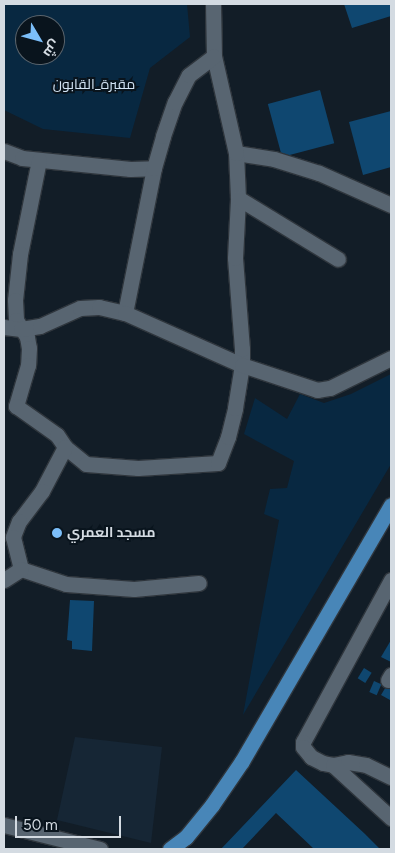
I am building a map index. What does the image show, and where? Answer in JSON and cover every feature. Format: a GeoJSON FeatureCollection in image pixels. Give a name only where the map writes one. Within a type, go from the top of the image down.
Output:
{"type":"FeatureCollection","features":[{"type":"Feature","properties":{"kind":"main road"},"geometry":{"type":"LineString","coordinates":[[170,849],[186,837],[212,805],[242,761],[391,505]]}},
{"type":"Feature","properties":{"kind":"street"},"geometry":{"type":"LineString","coordinates":[[39,160],[20,254],[14,300],[16,320],[27,337],[29,348],[28,365],[16,406],[57,435],[65,447],[86,464],[138,468],[218,463],[236,408],[242,365],[235,258],[238,198],[236,153],[214,56],[213,4]]}},
{"type":"Feature","properties":{"kind":"street"},"geometry":{"type":"LineString","coordinates":[[126,313],[154,168],[175,102],[189,75],[214,56]]}},
{"type":"Feature","properties":{"kind":"street"},"geometry":{"type":"LineString","coordinates":[[4,151],[22,158],[39,160],[130,169],[154,168]]}},
{"type":"Feature","properties":{"kind":"street"},"geometry":{"type":"LineString","coordinates":[[236,153],[274,159],[319,173],[391,205]]}},
{"type":"Feature","properties":{"kind":"street"},"geometry":{"type":"LineString","coordinates":[[238,198],[338,259]]}},
{"type":"Feature","properties":{"kind":"street"},"geometry":{"type":"LineString","coordinates":[[4,327],[21,329],[57,320],[80,308],[99,307],[126,313],[242,365],[317,390],[330,388],[391,358]]}},
{"type":"Feature","properties":{"kind":"street"},"geometry":{"type":"LineString","coordinates":[[21,569],[13,537],[19,521],[42,491],[65,447]]}},
{"type":"Feature","properties":{"kind":"street"},"geometry":{"type":"LineString","coordinates":[[4,580],[21,569]]}},
{"type":"Feature","properties":{"kind":"street"},"geometry":{"type":"LineString","coordinates":[[21,569],[66,584],[134,589],[199,584]]}},
{"type":"Feature","properties":{"kind":"street"},"geometry":{"type":"LineString","coordinates":[[391,580],[303,742],[303,747],[311,757],[322,763],[333,765],[348,762],[366,765],[391,777]]}},
{"type":"Feature","properties":{"kind":"street"},"geometry":{"type":"LineString","coordinates":[[333,765],[391,818]]}},
{"type":"Feature","properties":{"kind":"street"},"geometry":{"type":"LineString","coordinates":[[4,825],[100,849]]}},
{"type":"Feature","properties":{"kind":"shaded area"},"geometry":{"type":"Polygon","coordinates":[[[75,737],[162,747],[151,843],[57,820],[75,737]]]}},
{"type":"Feature","properties":{"kind":"green space","name":"مقبرة_القابون"},"geometry":{"type":"Polygon","coordinates":[[[4,4],[187,4],[190,37],[150,68],[130,138],[43,129],[4,110],[4,4]]]}},
{"type":"Feature","properties":{"kind":"green space"},"geometry":{"type":"Polygon","coordinates":[[[391,374],[391,464],[243,715],[279,520],[264,514],[270,489],[287,488],[294,461],[244,434],[255,398],[287,419],[300,394],[324,403],[351,394],[391,374]]]}},
{"type":"Feature","properties":{"kind":"building"},"geometry":{"type":"Polygon","coordinates":[[[344,4],[391,4],[391,16],[352,28],[344,4]]]}},
{"type":"Feature","properties":{"kind":"building"},"geometry":{"type":"Polygon","coordinates":[[[320,90],[334,143],[282,157],[268,104],[320,90]]]}},
{"type":"Feature","properties":{"kind":"building"},"geometry":{"type":"Polygon","coordinates":[[[391,111],[391,167],[363,175],[349,122],[391,111]]]}},
{"type":"Feature","properties":{"kind":"building"},"geometry":{"type":"Polygon","coordinates":[[[70,600],[94,601],[92,651],[72,649],[72,641],[67,640],[70,600]]]}},
{"type":"Feature","properties":{"kind":"building"},"geometry":{"type":"Polygon","coordinates":[[[391,640],[391,662],[381,657],[391,640]]]}},
{"type":"Feature","properties":{"kind":"building"},"geometry":{"type":"Polygon","coordinates":[[[364,668],[372,673],[365,683],[358,678],[364,668]]]}},
{"type":"Feature","properties":{"kind":"building"},"geometry":{"type":"Polygon","coordinates":[[[374,681],[381,684],[377,695],[369,692],[374,681]]]}},
{"type":"Feature","properties":{"kind":"building"},"geometry":{"type":"Polygon","coordinates":[[[387,685],[391,687],[390,700],[381,695],[387,685]]]}},
{"type":"Feature","properties":{"kind":"building"},"geometry":{"type":"Polygon","coordinates":[[[296,770],[380,849],[314,849],[276,813],[242,849],[221,849],[296,770]]]}},
{"type":"Feature","properties":{"kind":"place","name":"مسجد العمري"},"geometry":{"type":"Point","coordinates":[57,533]}}]}
